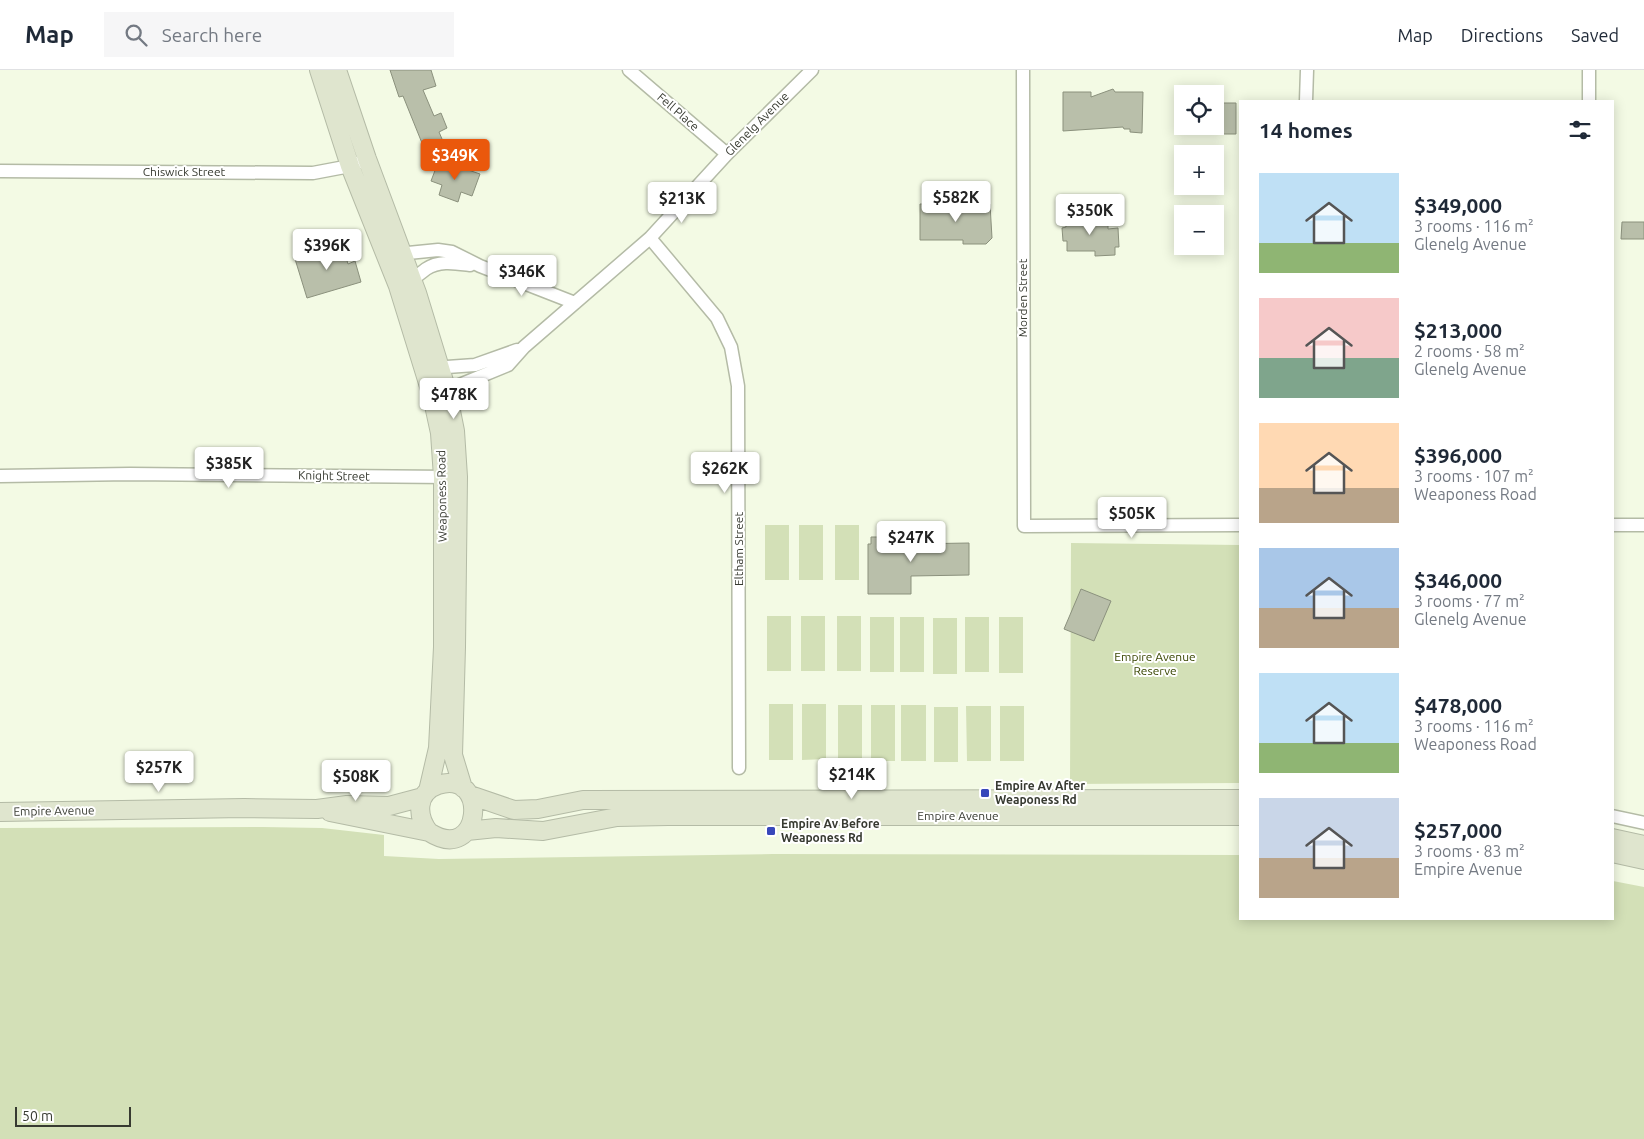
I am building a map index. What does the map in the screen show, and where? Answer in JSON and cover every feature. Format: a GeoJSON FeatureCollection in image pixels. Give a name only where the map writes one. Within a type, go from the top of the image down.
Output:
{"type":"FeatureCollection","features":[{"type":"Feature","properties":{"kind":"main road","name":"Weaponess Road"},"geometry":{"type":"LineString","coordinates":[[319,70],[350,166],[395,258],[405,283],[440,393],[455,431],[450,477],[440,726],[438,748],[425,794]]}},
{"type":"Feature","properties":{"kind":"main road","name":"Weaponess Road"},"geometry":{"type":"LineString","coordinates":[[337,70],[367,159],[395,258]]}},
{"type":"Feature","properties":{"kind":"main road","name":"Weaponess Road"},"geometry":{"type":"LineString","coordinates":[[450,477],[456,647],[453,755],[467,792]]}},
{"type":"Feature","properties":{"kind":"main road","name":"Empire Avenue"},"geometry":{"type":"LineString","coordinates":[[0,812],[244,808],[317,809],[347,805],[389,806],[425,794],[445,783],[514,810],[538,810],[584,800],[1239,799]]}},
{"type":"Feature","properties":{"kind":"main road"},"geometry":{"type":"LineString","coordinates":[[467,792],[475,814],[467,831]]}},
{"type":"Feature","properties":{"kind":"main road"},"geometry":{"type":"LineString","coordinates":[[425,794],[419,809],[421,822],[429,832]]}},
{"type":"Feature","properties":{"kind":"main road","name":"Empire Avenue"},"geometry":{"type":"LineString","coordinates":[[317,809],[370,822],[429,832],[444,839],[452,839],[467,831],[496,828],[543,831],[617,818],[668,816],[1239,816]]}},
{"type":"Feature","properties":{"kind":"main road"},"geometry":{"type":"LineString","coordinates":[[1614,838],[1644,845]]}},
{"type":"Feature","properties":{"kind":"main road"},"geometry":{"type":"LineString","coordinates":[[1614,853],[1644,860]]}},
{"type":"Feature","properties":{"kind":"street","name":"Fell Place"},"geometry":{"type":"LineString","coordinates":[[629,70],[727,154]]}},
{"type":"Feature","properties":{"kind":"street","name":"Glenelg Avenue"},"geometry":{"type":"LineString","coordinates":[[440,393],[508,365],[524,347],[650,238],[727,154],[812,70]]}},
{"type":"Feature","properties":{"kind":"street","name":"Morden Street"},"geometry":{"type":"LineString","coordinates":[[1023,70],[1024,526],[1239,526]]}},
{"type":"Feature","properties":{"kind":"street"},"geometry":{"type":"LineString","coordinates":[[1306,100],[1307,70]]}},
{"type":"Feature","properties":{"kind":"street"},"geometry":{"type":"LineString","coordinates":[[1589,70],[1589,100]]}},
{"type":"Feature","properties":{"kind":"street","name":"Chiswick Street"},"geometry":{"type":"LineString","coordinates":[[0,171],[313,173],[350,166],[367,159]]}},
{"type":"Feature","properties":{"kind":"street","name":"Eltham Street"},"geometry":{"type":"LineString","coordinates":[[650,238],[717,318],[731,346],[738,386],[739,768]]}},
{"type":"Feature","properties":{"kind":"street"},"geometry":{"type":"LineString","coordinates":[[395,258],[438,250],[452,252],[480,266],[575,303]]}},
{"type":"Feature","properties":{"kind":"street"},"geometry":{"type":"LineString","coordinates":[[405,283],[425,269],[438,263],[480,266]]}},
{"type":"Feature","properties":{"kind":"street","name":"Glenelg Avenue"},"geometry":{"type":"LineString","coordinates":[[433,372],[475,365],[503,357],[524,347]]}},
{"type":"Feature","properties":{"kind":"street","name":"Knight Street"},"geometry":{"type":"LineString","coordinates":[[0,476],[130,474],[450,477]]}},
{"type":"Feature","properties":{"kind":"street"},"geometry":{"type":"LineString","coordinates":[[1614,525],[1644,525]]}},
{"type":"Feature","properties":{"kind":"street"},"geometry":{"type":"LineString","coordinates":[[1614,816],[1644,823]]}},
{"type":"Feature","properties":{"kind":"green space"},"geometry":{"type":"Polygon","coordinates":[[[765,525],[789,525],[789,580],[765,580],[765,525]]]}},
{"type":"Feature","properties":{"kind":"green space"},"geometry":{"type":"Polygon","coordinates":[[[799,525],[823,525],[823,580],[799,580],[799,525]]]}},
{"type":"Feature","properties":{"kind":"green space"},"geometry":{"type":"Polygon","coordinates":[[[835,525],[859,525],[859,580],[835,580],[835,525]]]}},
{"type":"Feature","properties":{"kind":"green space","name":"Empire Avenue Reserve"},"geometry":{"type":"Polygon","coordinates":[[[1071,543],[1239,545],[1239,783],[1070,784],[1071,543]]]}},
{"type":"Feature","properties":{"kind":"green space"},"geometry":{"type":"Polygon","coordinates":[[[767,616],[791,616],[791,671],[767,671],[767,616]]]}},
{"type":"Feature","properties":{"kind":"green space"},"geometry":{"type":"Polygon","coordinates":[[[801,616],[825,616],[825,671],[801,671],[801,616]]]}},
{"type":"Feature","properties":{"kind":"green space"},"geometry":{"type":"Polygon","coordinates":[[[837,616],[861,616],[861,671],[837,671],[837,616]]]}},
{"type":"Feature","properties":{"kind":"green space"},"geometry":{"type":"Polygon","coordinates":[[[870,617],[894,617],[894,672],[870,672],[870,617]]]}},
{"type":"Feature","properties":{"kind":"green space"},"geometry":{"type":"Polygon","coordinates":[[[900,617],[924,617],[924,672],[900,672],[900,617]]]}},
{"type":"Feature","properties":{"kind":"green space"},"geometry":{"type":"Polygon","coordinates":[[[965,617],[989,617],[989,672],[965,672],[965,617]]]}},
{"type":"Feature","properties":{"kind":"green space"},"geometry":{"type":"Polygon","coordinates":[[[999,617],[1023,617],[1023,673],[999,673],[999,617]]]}},
{"type":"Feature","properties":{"kind":"green space"},"geometry":{"type":"Polygon","coordinates":[[[933,618],[957,618],[957,674],[933,674],[933,618]]]}},
{"type":"Feature","properties":{"kind":"green space"},"geometry":{"type":"Polygon","coordinates":[[[769,704],[793,704],[793,760],[769,760],[769,704]]]}},
{"type":"Feature","properties":{"kind":"green space"},"geometry":{"type":"Polygon","coordinates":[[[802,704],[826,704],[826,759],[802,760],[802,704]]]}},
{"type":"Feature","properties":{"kind":"green space"},"geometry":{"type":"Polygon","coordinates":[[[838,705],[862,705],[862,760],[838,760],[838,705]]]}},
{"type":"Feature","properties":{"kind":"green space"},"geometry":{"type":"Polygon","coordinates":[[[871,705],[895,705],[895,761],[871,761],[871,705]]]}},
{"type":"Feature","properties":{"kind":"green space"},"geometry":{"type":"Polygon","coordinates":[[[901,705],[926,705],[926,761],[901,761],[901,705]]]}},
{"type":"Feature","properties":{"kind":"green space"},"geometry":{"type":"Polygon","coordinates":[[[966,706],[991,706],[991,761],[967,761],[966,706]]]}},
{"type":"Feature","properties":{"kind":"green space"},"geometry":{"type":"Polygon","coordinates":[[[1000,706],[1024,706],[1024,761],[1000,761],[1000,706]]]}},
{"type":"Feature","properties":{"kind":"green space"},"geometry":{"type":"Polygon","coordinates":[[[934,707],[958,707],[958,762],[934,762],[934,707]]]}},
{"type":"Feature","properties":{"kind":"green space"},"geometry":{"type":"Polygon","coordinates":[[[0,828],[322,828],[384,835],[384,856],[439,859],[773,854],[1239,855],[1239,920],[1614,920],[1614,881],[1644,887],[1644,1139],[0,1139],[0,828]]]}},
{"type":"Feature","properties":{"kind":"building"},"geometry":{"type":"Polygon","coordinates":[[[390,70],[431,70],[436,86],[423,90],[434,116],[441,113],[447,128],[439,132],[445,146],[426,153],[403,96],[399,97],[390,70]]]}},
{"type":"Feature","properties":{"kind":"building"},"geometry":{"type":"Polygon","coordinates":[[[1113,89],[1115,92],[1143,92],[1142,133],[1130,132],[1130,129],[1124,129],[1123,127],[1063,131],[1063,92],[1091,92],[1091,97],[1113,89]]]}},
{"type":"Feature","properties":{"kind":"building"},"geometry":{"type":"Polygon","coordinates":[[[1224,103],[1236,103],[1236,134],[1224,134],[1224,103]]]}},
{"type":"Feature","properties":{"kind":"building"},"geometry":{"type":"Polygon","coordinates":[[[439,160],[480,174],[472,196],[461,192],[458,202],[439,195],[442,185],[431,181],[439,160]]]}},
{"type":"Feature","properties":{"kind":"building"},"geometry":{"type":"Polygon","coordinates":[[[920,204],[990,204],[992,238],[986,244],[963,244],[963,240],[920,240],[920,204]]]}},
{"type":"Feature","properties":{"kind":"building"},"geometry":{"type":"Polygon","coordinates":[[[1083,215],[1083,219],[1108,218],[1108,229],[1118,228],[1119,247],[1115,247],[1115,255],[1095,256],[1095,251],[1067,251],[1067,241],[1063,241],[1062,228],[1066,227],[1066,216],[1083,215]]]}},
{"type":"Feature","properties":{"kind":"building"},"geometry":{"type":"Polygon","coordinates":[[[1622,222],[1644,222],[1644,239],[1621,239],[1622,222]]]}},
{"type":"Feature","properties":{"kind":"building"},"geometry":{"type":"Polygon","coordinates":[[[342,244],[348,264],[355,261],[361,282],[307,298],[295,259],[342,244]]]}},
{"type":"Feature","properties":{"kind":"building"},"geometry":{"type":"Polygon","coordinates":[[[871,537],[909,537],[909,544],[969,543],[969,575],[911,576],[911,594],[868,594],[868,544],[871,544],[871,537]]]}},
{"type":"Feature","properties":{"kind":"building"},"geometry":{"type":"Polygon","coordinates":[[[1081,589],[1111,601],[1094,641],[1064,629],[1081,589]]]}},
{"type":"Feature","properties":{"kind":"place","name":"Empire Av After Weaponess Rd"},"geometry":{"type":"Point","coordinates":[985,793]}},
{"type":"Feature","properties":{"kind":"place","name":"Empire Av Before Weaponess Rd"},"geometry":{"type":"Point","coordinates":[771,831]}}]}
